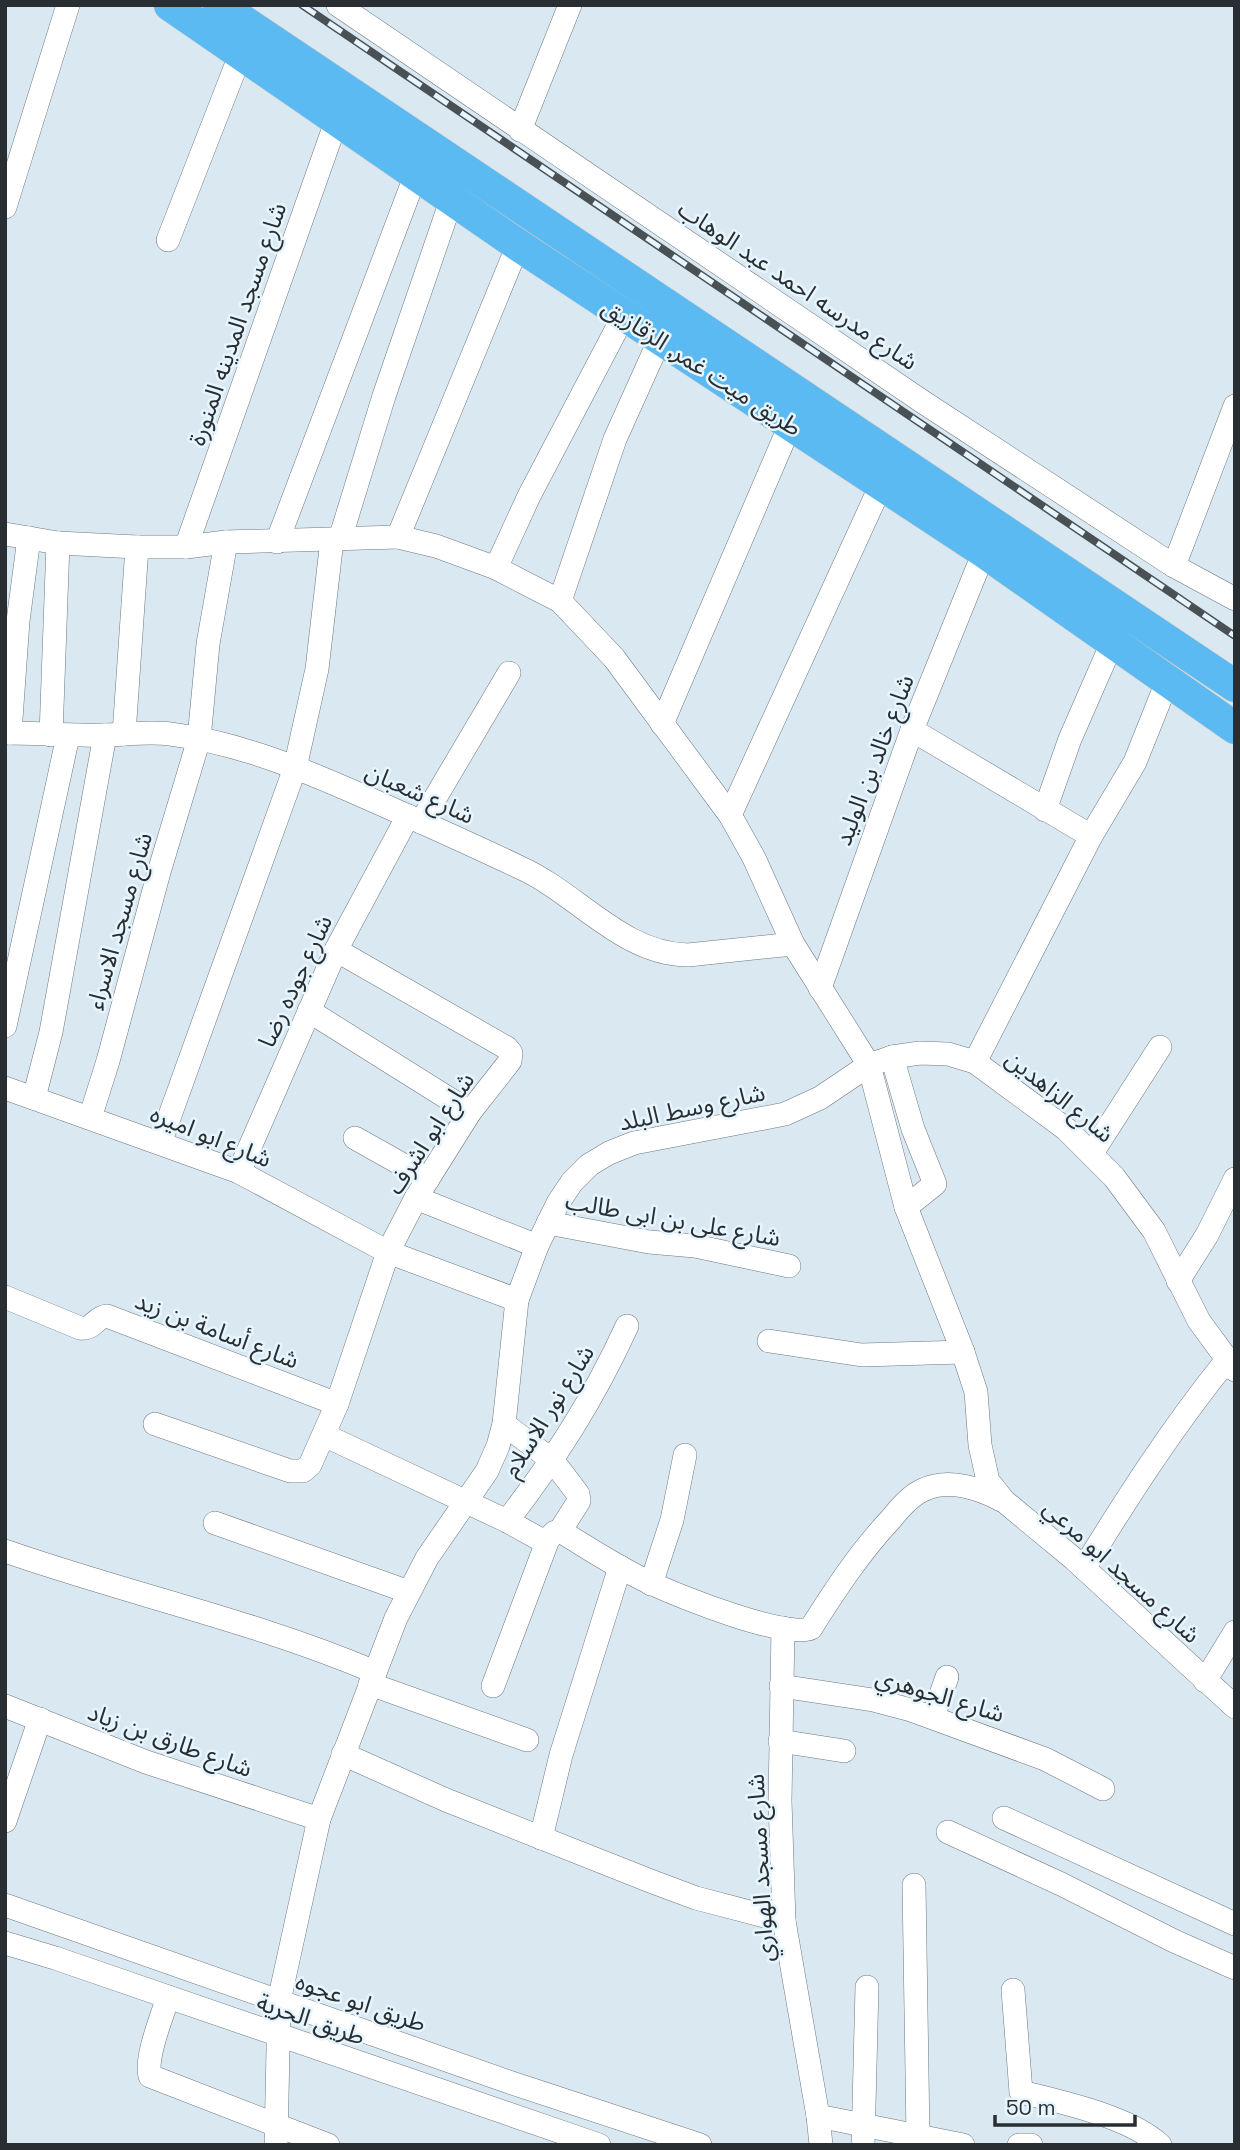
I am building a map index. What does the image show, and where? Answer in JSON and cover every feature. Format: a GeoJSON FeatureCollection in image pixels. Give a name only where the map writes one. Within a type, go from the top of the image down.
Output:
{"type":"FeatureCollection","features":[{"type":"Feature","properties":{"kind":"highway","name":"طريق ميت غمر, الزقازيق"},"geometry":{"type":"LineString","coordinates":[[170,5],[518,245],[984,552],[1235,728]]}},
{"type":"Feature","properties":{"kind":"highway","name":"طريق ميت غمر, الزقازيق"},"geometry":{"type":"LineString","coordinates":[[219,5],[1235,686]]}},
{"type":"Feature","properties":{"kind":"street"},"geometry":{"type":"LineString","coordinates":[[5,207],[68,5]]}},
{"type":"Feature","properties":{"kind":"street","name":"شارع مدرسه احمد عبد الوهاب"},"geometry":{"type":"LineString","coordinates":[[338,5],[923,402],[1174,566],[1235,599]]}},
{"type":"Feature","properties":{"kind":"street"},"geometry":{"type":"LineString","coordinates":[[520,130],[570,5]]}},
{"type":"Feature","properties":{"kind":"street"},"geometry":{"type":"LineString","coordinates":[[168,240],[241,53]]}},
{"type":"Feature","properties":{"kind":"street","name":"شارع مسجد المدينه المنورة"},"geometry":{"type":"LineString","coordinates":[[186,547],[337,119]]}},
{"type":"Feature","properties":{"kind":"street"},"geometry":{"type":"LineString","coordinates":[[277,542],[416,174]]}},
{"type":"Feature","properties":{"kind":"street"},"geometry":{"type":"LineString","coordinates":[[160,1143],[295,768],[317,669],[336,540],[452,198]]}},
{"type":"Feature","properties":{"kind":"street"},"geometry":{"type":"LineString","coordinates":[[398,537],[518,245]]}},
{"type":"Feature","properties":{"kind":"street"},"geometry":{"type":"LineString","coordinates":[[496,568],[529,496],[624,315]]}},
{"type":"Feature","properties":{"kind":"street"},"geometry":{"type":"LineString","coordinates":[[560,601],[615,439],[660,339]]}},
{"type":"Feature","properties":{"kind":"street"},"geometry":{"type":"LineString","coordinates":[[1174,566],[1235,405]]}},
{"type":"Feature","properties":{"kind":"street"},"geometry":{"type":"LineString","coordinates":[[662,724],[790,425]]}},
{"type":"Feature","properties":{"kind":"street"},"geometry":{"type":"LineString","coordinates":[[730,816],[881,485]]}},
{"type":"Feature","properties":{"kind":"street"},"geometry":{"type":"LineString","coordinates":[[5,534],[58,543],[137,547],[398,537],[436,546],[496,568],[560,601],[614,658],[730,816],[754,858],[793,944],[869,1066],[906,1207],[963,1352],[862,1354],[769,1341]]}},
{"type":"Feature","properties":{"kind":"street"},"geometry":{"type":"LineString","coordinates":[[8,733],[29,538]]}},
{"type":"Feature","properties":{"kind":"street","name":"شارع مسجد الاسراء"},"geometry":{"type":"LineString","coordinates":[[90,1118],[199,739],[208,645],[226,542]]}},
{"type":"Feature","properties":{"kind":"street"},"geometry":{"type":"LineString","coordinates":[[5,1026],[60,735],[58,543]]}},
{"type":"Feature","properties":{"kind":"street"},"geometry":{"type":"LineString","coordinates":[[34,1098],[51,1032],[114,735],[137,547]]}},
{"type":"Feature","properties":{"kind":"street","name":"شارع خالد بن الوليد"},"geometry":{"type":"LineString","coordinates":[[820,988],[912,730],[984,552]]}},
{"type":"Feature","properties":{"kind":"street"},"geometry":{"type":"LineString","coordinates":[[1045,810],[1070,738],[1112,643]]}},
{"type":"Feature","properties":{"kind":"street","name":"شارع جوده رضا"},"geometry":{"type":"LineString","coordinates":[[239,1172],[337,950],[414,819],[509,673]]}},
{"type":"Feature","properties":{"kind":"street"},"geometry":{"type":"LineString","coordinates":[[975,1062],[1091,836],[1135,762],[1167,682]]}},
{"type":"Feature","properties":{"kind":"street"},"geometry":{"type":"LineString","coordinates":[[912,730],[1091,836]]}},
{"type":"Feature","properties":{"kind":"street","name":"شارع شعبان"},"geometry":{"type":"LineString","coordinates":[[8,733],[167,733],[199,739],[295,768],[525,870],[575,901],[610,928],[651,950],[688,956],[793,944]]}},
{"type":"Feature","properties":{"kind":"street","name":"شارع ابو اشرف"},"geometry":{"type":"LineString","coordinates":[[155,1424],[290,1471],[303,1471],[310,1465],[337,1404],[388,1252],[422,1188],[470,1112],[509,1065],[511,1053],[507,1048],[337,950]]}},
{"type":"Feature","properties":{"kind":"street"},"geometry":{"type":"LineString","coordinates":[[309,1011],[470,1112]]}},
{"type":"Feature","properties":{"kind":"street"},"geometry":{"type":"LineString","coordinates":[[1092,1153],[1160,1047]]}},
{"type":"Feature","properties":{"kind":"street","name":"شارع الزاهدين"},"geometry":{"type":"LineString","coordinates":[[869,1066],[892,1057],[920,1053],[948,1054],[975,1062],[1036,1105],[1092,1153],[1128,1195],[1154,1231],[1199,1321],[1231,1366]]}},
{"type":"Feature","properties":{"kind":"street"},"geometry":{"type":"LineString","coordinates":[[892,1057],[914,1129],[936,1184],[906,1207]]}},
{"type":"Feature","properties":{"kind":"street","name":"شارع وسط البلد"},"geometry":{"type":"LineString","coordinates":[[276,2136],[279,2001],[319,1819],[396,1618],[427,1558],[487,1471],[498,1446],[504,1424],[517,1300],[548,1223],[572,1182],[589,1165],[609,1153],[634,1143],[785,1114],[820,1098],[869,1066]]}},
{"type":"Feature","properties":{"kind":"street","name":"شارع ابو اميره"},"geometry":{"type":"LineString","coordinates":[[5,1088],[239,1172],[388,1252],[517,1300]]}},
{"type":"Feature","properties":{"kind":"street"},"geometry":{"type":"LineString","coordinates":[[355,1138],[422,1188],[537,1246]]}},
{"type":"Feature","properties":{"kind":"street"},"geometry":{"type":"LineString","coordinates":[[1178,1281],[1207,1235],[1235,1179]]}},
{"type":"Feature","properties":{"kind":"street","name":"شارع على بن ابى طالب"},"geometry":{"type":"LineString","coordinates":[[548,1223],[649,1242],[695,1246],[789,1266]]}},
{"type":"Feature","properties":{"kind":"street","name":"شارع أسامة بن زيد"},"geometry":{"type":"LineString","coordinates":[[5,1297],[80,1328],[91,1327],[100,1317],[107,1316],[337,1404]]}},
{"type":"Feature","properties":{"kind":"street","name":"شارع نور الاسلام"},"geometry":{"type":"LineString","coordinates":[[508,1521],[553,1461],[593,1395],[627,1326]]}},
{"type":"Feature","properties":{"kind":"street","name":"شارع مسجد ابو مرعي"},"geometry":{"type":"LineString","coordinates":[[963,1352],[976,1392],[984,1467],[994,1492],[1084,1569],[1235,1707]]}},
{"type":"Feature","properties":{"kind":"street"},"geometry":{"type":"LineString","coordinates":[[1084,1569],[1155,1454],[1184,1413],[1231,1366]]}},
{"type":"Feature","properties":{"kind":"street"},"geometry":{"type":"LineString","coordinates":[[492,1686],[553,1537],[580,1497],[553,1461],[504,1424]]}},
{"type":"Feature","properties":{"kind":"street"},"geometry":{"type":"LineString","coordinates":[[324,1435],[508,1521],[553,1537],[692,1601],[801,1631],[811,1628],[862,1553],[899,1510],[924,1489],[944,1485],[965,1486],[984,1490],[1004,1501]]}},
{"type":"Feature","properties":{"kind":"street"},"geometry":{"type":"LineString","coordinates":[[651,1584],[672,1520],[685,1455]]}},
{"type":"Feature","properties":{"kind":"street"},"geometry":{"type":"LineString","coordinates":[[215,1522],[410,1591]]}},
{"type":"Feature","properties":{"kind":"street"},"geometry":{"type":"LineString","coordinates":[[7,1558],[308,1644],[372,1678],[527,1740]]}},
{"type":"Feature","properties":{"kind":"street"},"geometry":{"type":"LineString","coordinates":[[541,1838],[561,1755],[620,1567]]}},
{"type":"Feature","properties":{"kind":"street","name":"شارع مسجد الهواري"},"geometry":{"type":"LineString","coordinates":[[783,1628],[780,1801],[784,1921],[821,2145]]}},
{"type":"Feature","properties":{"kind":"street"},"geometry":{"type":"LineString","coordinates":[[1205,1681],[1235,1632]]}},
{"type":"Feature","properties":{"kind":"street"},"geometry":{"type":"LineString","coordinates":[[933,1717],[947,1677]]}},
{"type":"Feature","properties":{"kind":"street","name":"شارع الجوهري"},"geometry":{"type":"LineString","coordinates":[[781,1686],[873,1700],[933,1717],[1012,1746],[1077,1774],[1104,1789]]}},
{"type":"Feature","properties":{"kind":"street","name":"شارع طارق بن زياد"},"geometry":{"type":"LineString","coordinates":[[5,1706],[146,1762],[319,1819]]}},
{"type":"Feature","properties":{"kind":"street"},"geometry":{"type":"LineString","coordinates":[[5,1821],[40,1719]]}},
{"type":"Feature","properties":{"kind":"street"},"geometry":{"type":"LineString","coordinates":[[780,1741],[844,1751]]}},
{"type":"Feature","properties":{"kind":"street"},"geometry":{"type":"LineString","coordinates":[[343,1754],[446,1800],[696,1898],[784,1921]]}},
{"type":"Feature","properties":{"kind":"street"},"geometry":{"type":"LineString","coordinates":[[1004,1818],[1235,1924]]}},
{"type":"Feature","properties":{"kind":"street"},"geometry":{"type":"LineString","coordinates":[[948,1832],[1235,1968]]}},
{"type":"Feature","properties":{"kind":"street"},"geometry":{"type":"LineString","coordinates":[[914,1885],[918,2136]]}},
{"type":"Feature","properties":{"kind":"street","name":"طريق ابو عجوه"},"geometry":{"type":"LineString","coordinates":[[5,1905],[509,2082],[700,2145]]}},
{"type":"Feature","properties":{"kind":"street","name":"طريق الحرية"},"geometry":{"type":"LineString","coordinates":[[5,1943],[599,2145]]}},
{"type":"Feature","properties":{"kind":"street"},"geometry":{"type":"LineString","coordinates":[[864,2134],[867,1987]]}},
{"type":"Feature","properties":{"kind":"street"},"geometry":{"type":"LineString","coordinates":[[1013,1990],[1021,2092],[1067,2103],[1147,2132],[1160,2145]]}},
{"type":"Feature","properties":{"kind":"street"},"geometry":{"type":"LineString","coordinates":[[168,1997],[150,2057],[150,2076],[276,2136],[328,2145]]}},
{"type":"Feature","properties":{"kind":"street"},"geometry":{"type":"LineString","coordinates":[[818,2116],[864,2134],[918,2136],[963,2145]]}},
{"type":"Feature","properties":{"kind":"street"},"geometry":{"type":"LineString","coordinates":[[1019,2145],[1031,2145]]}},
{"type":"Feature","properties":{"kind":"railway"},"geometry":{"type":"LineString","coordinates":[[302,5],[1235,636]]}}]}
